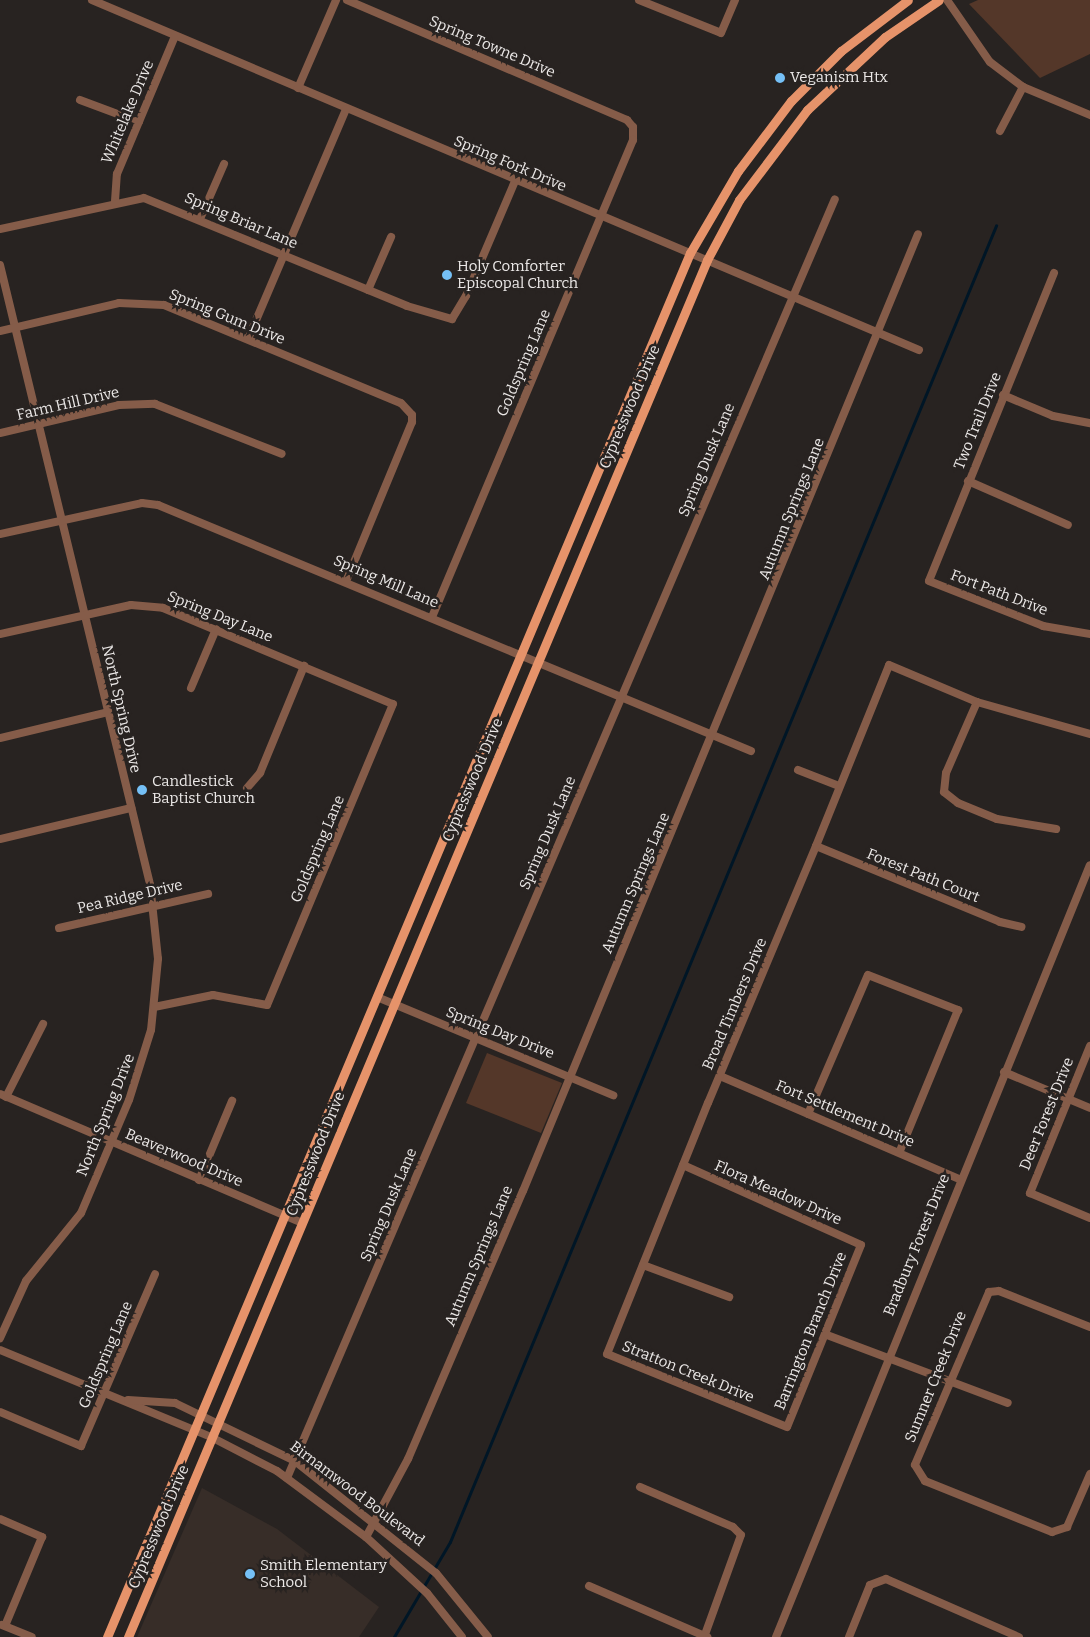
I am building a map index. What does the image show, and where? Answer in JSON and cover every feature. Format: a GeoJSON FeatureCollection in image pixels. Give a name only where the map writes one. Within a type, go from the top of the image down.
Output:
{"type":"FeatureCollection","features":[{"type":"Feature","properties":{"kind":"main road","name":"Cypresswood Drive"},"geometry":{"type":"LineString","coordinates":[[107,1637],[196,1431],[690,253],[738,171],[794,98],[841,51],[908,0]]}},
{"type":"Feature","properties":{"kind":"main road","name":"Cypresswood Drive"},"geometry":{"type":"LineString","coordinates":[[128,1637],[221,1421],[393,1004],[707,260],[739,200],[808,110],[878,42],[939,0]]}},
{"type":"Feature","properties":{"kind":"main road"},"geometry":{"type":"LineString","coordinates":[[794,98],[808,110]]}},
{"type":"Feature","properties":{"kind":"main road"},"geometry":{"type":"LineString","coordinates":[[609,447],[624,454]]}},
{"type":"Feature","properties":{"kind":"main road"},"geometry":{"type":"LineString","coordinates":[[449,825],[466,832]]}},
{"type":"Feature","properties":{"kind":"main road"},"geometry":{"type":"LineString","coordinates":[[143,1553],[160,1560]]}},
{"type":"Feature","properties":{"kind":"street","name":"Spring Fork Drive"},"geometry":{"type":"LineString","coordinates":[[92,0],[515,181],[919,350]]}},
{"type":"Feature","properties":{"kind":"street"},"geometry":{"type":"LineString","coordinates":[[298,88],[336,0]]}},
{"type":"Feature","properties":{"kind":"street","name":"Spring Towne Drive"},"geometry":{"type":"LineString","coordinates":[[346,0],[627,120]]}},
{"type":"Feature","properties":{"kind":"street"},"geometry":{"type":"LineString","coordinates":[[639,0],[721,33],[735,0]]}},
{"type":"Feature","properties":{"kind":"street"},"geometry":{"type":"LineString","coordinates":[[947,0],[990,62],[1023,87],[1090,115]]}},
{"type":"Feature","properties":{"kind":"street","name":"Whitelake Drive"},"geometry":{"type":"LineString","coordinates":[[115,201],[117,174],[175,36]]}},
{"type":"Feature","properties":{"kind":"street"},"geometry":{"type":"LineString","coordinates":[[1000,130],[1023,87]]}},
{"type":"Feature","properties":{"kind":"street"},"geometry":{"type":"LineString","coordinates":[[80,100],[139,122]]}},
{"type":"Feature","properties":{"kind":"street"},"geometry":{"type":"LineString","coordinates":[[248,339],[346,109]]}},
{"type":"Feature","properties":{"kind":"street","name":"Goldspring Lane"},"geometry":{"type":"LineString","coordinates":[[432,617],[633,140],[627,120]]}},
{"type":"Feature","properties":{"kind":"street"},"geometry":{"type":"LineString","coordinates":[[200,219],[224,164]]}},
{"type":"Feature","properties":{"kind":"street","name":"Spring Briar Lane"},"geometry":{"type":"LineString","coordinates":[[0,229],[115,201],[144,198],[200,219],[368,290],[443,319],[452,319],[460,309],[515,181]]}},
{"type":"Feature","properties":{"kind":"street","name":"Spring Dusk Lane"},"geometry":{"type":"LineString","coordinates":[[287,1478],[835,199]]}},
{"type":"Feature","properties":{"kind":"street","name":"Autumn Springs Lane"},"geometry":{"type":"LineString","coordinates":[[366,1537],[408,1459],[571,1077],[879,334],[918,234]]}},
{"type":"Feature","properties":{"kind":"street"},"geometry":{"type":"LineString","coordinates":[[368,290],[391,237]]}},
{"type":"Feature","properties":{"kind":"street","name":"North Spring Drive"},"geometry":{"type":"LineString","coordinates":[[0,265],[38,424],[64,518],[154,906],[158,959],[154,1007],[141,1069],[111,1142],[81,1213],[26,1281],[0,1338]]}},
{"type":"Feature","properties":{"kind":"street","name":"Two Trail Drive"},"geometry":{"type":"LineString","coordinates":[[929,581],[1054,273]]}},
{"type":"Feature","properties":{"kind":"street","name":"Spring Gum Drive"},"geometry":{"type":"LineString","coordinates":[[0,331],[119,303],[146,302],[173,308],[405,408],[412,415],[409,432],[346,581]]}},
{"type":"Feature","properties":{"kind":"street"},"geometry":{"type":"LineString","coordinates":[[1003,395],[1054,416],[1090,423]]}},
{"type":"Feature","properties":{"kind":"street","name":"Farm Hill Drive"},"geometry":{"type":"LineString","coordinates":[[0,434],[119,405],[156,404],[282,454]]}},
{"type":"Feature","properties":{"kind":"street"},"geometry":{"type":"LineString","coordinates":[[968,481],[1068,525]]}},
{"type":"Feature","properties":{"kind":"street","name":"Spring Mill Lane"},"geometry":{"type":"LineString","coordinates":[[0,534],[64,518],[142,503],[158,505],[539,659],[751,751]]}},
{"type":"Feature","properties":{"kind":"street","name":"Fort Path Drive"},"geometry":{"type":"LineString","coordinates":[[929,581],[1043,626],[1090,634]]}},
{"type":"Feature","properties":{"kind":"street","name":"Spring Day Lane"},"geometry":{"type":"LineString","coordinates":[[0,634],[85,615],[147,606],[216,629],[393,704]]}},
{"type":"Feature","properties":{"kind":"street"},"geometry":{"type":"LineString","coordinates":[[191,688],[216,629]]}},
{"type":"Feature","properties":{"kind":"street","name":"Broad Timbers Drive"},"geometry":{"type":"LineString","coordinates":[[607,1354],[889,665],[977,702]]}},
{"type":"Feature","properties":{"kind":"street"},"geometry":{"type":"LineString","coordinates":[[248,788],[260,773],[304,666]]}},
{"type":"Feature","properties":{"kind":"street"},"geometry":{"type":"LineString","coordinates":[[1056,830],[997,819],[958,803],[944,792],[946,773],[977,702],[1090,734]]}},
{"type":"Feature","properties":{"kind":"street","name":"Goldspring Lane"},"geometry":{"type":"LineString","coordinates":[[154,1007],[213,996],[267,1005],[393,704]]}},
{"type":"Feature","properties":{"kind":"street"},"geometry":{"type":"LineString","coordinates":[[0,738],[108,712]]}},
{"type":"Feature","properties":{"kind":"street"},"geometry":{"type":"LineString","coordinates":[[798,770],[839,786]]}},
{"type":"Feature","properties":{"kind":"street"},"geometry":{"type":"LineString","coordinates":[[0,839],[131,808]]}},
{"type":"Feature","properties":{"kind":"street","name":"Forest Path Court"},"geometry":{"type":"LineString","coordinates":[[816,846],[1021,927]]}},
{"type":"Feature","properties":{"kind":"street","name":"Bradbury Forest Drive"},"geometry":{"type":"LineString","coordinates":[[776,1637],[886,1358],[1090,865]]}},
{"type":"Feature","properties":{"kind":"street","name":"Pea Ridge Drive"},"geometry":{"type":"LineString","coordinates":[[59,928],[208,894]]}},
{"type":"Feature","properties":{"kind":"street"},"geometry":{"type":"LineString","coordinates":[[808,1114],[868,975],[958,1010],[900,1151]]}},
{"type":"Feature","properties":{"kind":"street","name":"Spring Day Drive"},"geometry":{"type":"LineString","coordinates":[[377,997],[613,1095]]}},
{"type":"Feature","properties":{"kind":"street"},"geometry":{"type":"LineString","coordinates":[[3,1096],[43,1024]]}},
{"type":"Feature","properties":{"kind":"street","name":"Deer Forest Drive"},"geometry":{"type":"LineString","coordinates":[[1090,1046],[1030,1193],[1090,1218]]}},
{"type":"Feature","properties":{"kind":"street"},"geometry":{"type":"LineString","coordinates":[[1004,1072],[1090,1108]]}},
{"type":"Feature","properties":{"kind":"street","name":"Fort Settlement Drive"},"geometry":{"type":"LineString","coordinates":[[720,1076],[900,1151],[959,1179]]}},
{"type":"Feature","properties":{"kind":"street","name":"Beaverwood Drive"},"geometry":{"type":"LineString","coordinates":[[3,1096],[303,1223]]}},
{"type":"Feature","properties":{"kind":"street"},"geometry":{"type":"LineString","coordinates":[[199,1180],[232,1101]]}},
{"type":"Feature","properties":{"kind":"street","name":"Flora Meadow Drive"},"geometry":{"type":"LineString","coordinates":[[683,1165],[861,1245]]}},
{"type":"Feature","properties":{"kind":"street","name":"Barrington Branch Drive"},"geometry":{"type":"LineString","coordinates":[[787,1427],[861,1245]]}},
{"type":"Feature","properties":{"kind":"street"},"geometry":{"type":"LineString","coordinates":[[643,1265],[729,1297]]}},
{"type":"Feature","properties":{"kind":"street","name":"Goldspring Lane"},"geometry":{"type":"LineString","coordinates":[[0,1412],[81,1446],[106,1392],[155,1274]]}},
{"type":"Feature","properties":{"kind":"street","name":"Sumner Creek Drive"},"geometry":{"type":"LineString","coordinates":[[1090,1327],[999,1291],[989,1292],[949,1381],[915,1465],[917,1474],[925,1482],[1052,1532],[1061,1531],[1071,1521],[1090,1474]]}},
{"type":"Feature","properties":{"kind":"street"},"geometry":{"type":"LineString","coordinates":[[826,1335],[1008,1403]]}},
{"type":"Feature","properties":{"kind":"street","name":"Birnamwood Boulevard"},"geometry":{"type":"LineString","coordinates":[[0,1350],[106,1392],[213,1438],[287,1478],[366,1537],[399,1568],[462,1637]]}},
{"type":"Feature","properties":{"kind":"street","name":"Stratton Creek Drive"},"geometry":{"type":"LineString","coordinates":[[607,1354],[787,1427]]}},
{"type":"Feature","properties":{"kind":"street","name":"Birnamwood Boulevard"},"geometry":{"type":"LineString","coordinates":[[124,1400],[175,1402],[221,1421],[295,1461],[413,1552],[468,1611],[488,1637]]}},
{"type":"Feature","properties":{"kind":"street"},"geometry":{"type":"LineString","coordinates":[[589,1586],[705,1637],[741,1543],[740,1532],[640,1487]]}},
{"type":"Feature","properties":{"kind":"street"},"geometry":{"type":"LineString","coordinates":[[0,1518],[42,1537],[2,1625],[32,1637]]}},
{"type":"Feature","properties":{"kind":"street"},"geometry":{"type":"LineString","coordinates":[[849,1637],[870,1585],[886,1579],[1019,1637]]}},
{"type":"Feature","properties":{"kind":"shaded area"},"geometry":{"type":"Polygon","coordinates":[[[978,0],[1090,0],[1090,54],[1040,78],[969,4],[978,0]]]}},
{"type":"Feature","properties":{"kind":"shaded area"},"geometry":{"type":"Polygon","coordinates":[[[487,1053],[562,1083],[541,1133],[466,1103],[487,1053]]]}},
{"type":"Feature","properties":{"kind":"shaded area","name":"Smith Elementary School"},"geometry":{"type":"Polygon","coordinates":[[[202,1488],[277,1529],[379,1607],[359,1637],[137,1637],[202,1488]]]}},
{"type":"Feature","properties":{"kind":"waterway"},"geometry":{"type":"LineString","coordinates":[[394,1637],[450,1542],[996,226]]}},
{"type":"Feature","properties":{"kind":"place","name":"Veganism Htx"},"geometry":{"type":"Point","coordinates":[780,78]}},
{"type":"Feature","properties":{"kind":"place","name":"Holy Comforter Episcopal Church"},"geometry":{"type":"Point","coordinates":[447,275]}},
{"type":"Feature","properties":{"kind":"place","name":"Candlestick Baptist Church"},"geometry":{"type":"Point","coordinates":[142,790]}},
{"type":"Feature","properties":{"kind":"place","name":"Smith Elementary School"},"geometry":{"type":"Point","coordinates":[250,1574]}}]}
